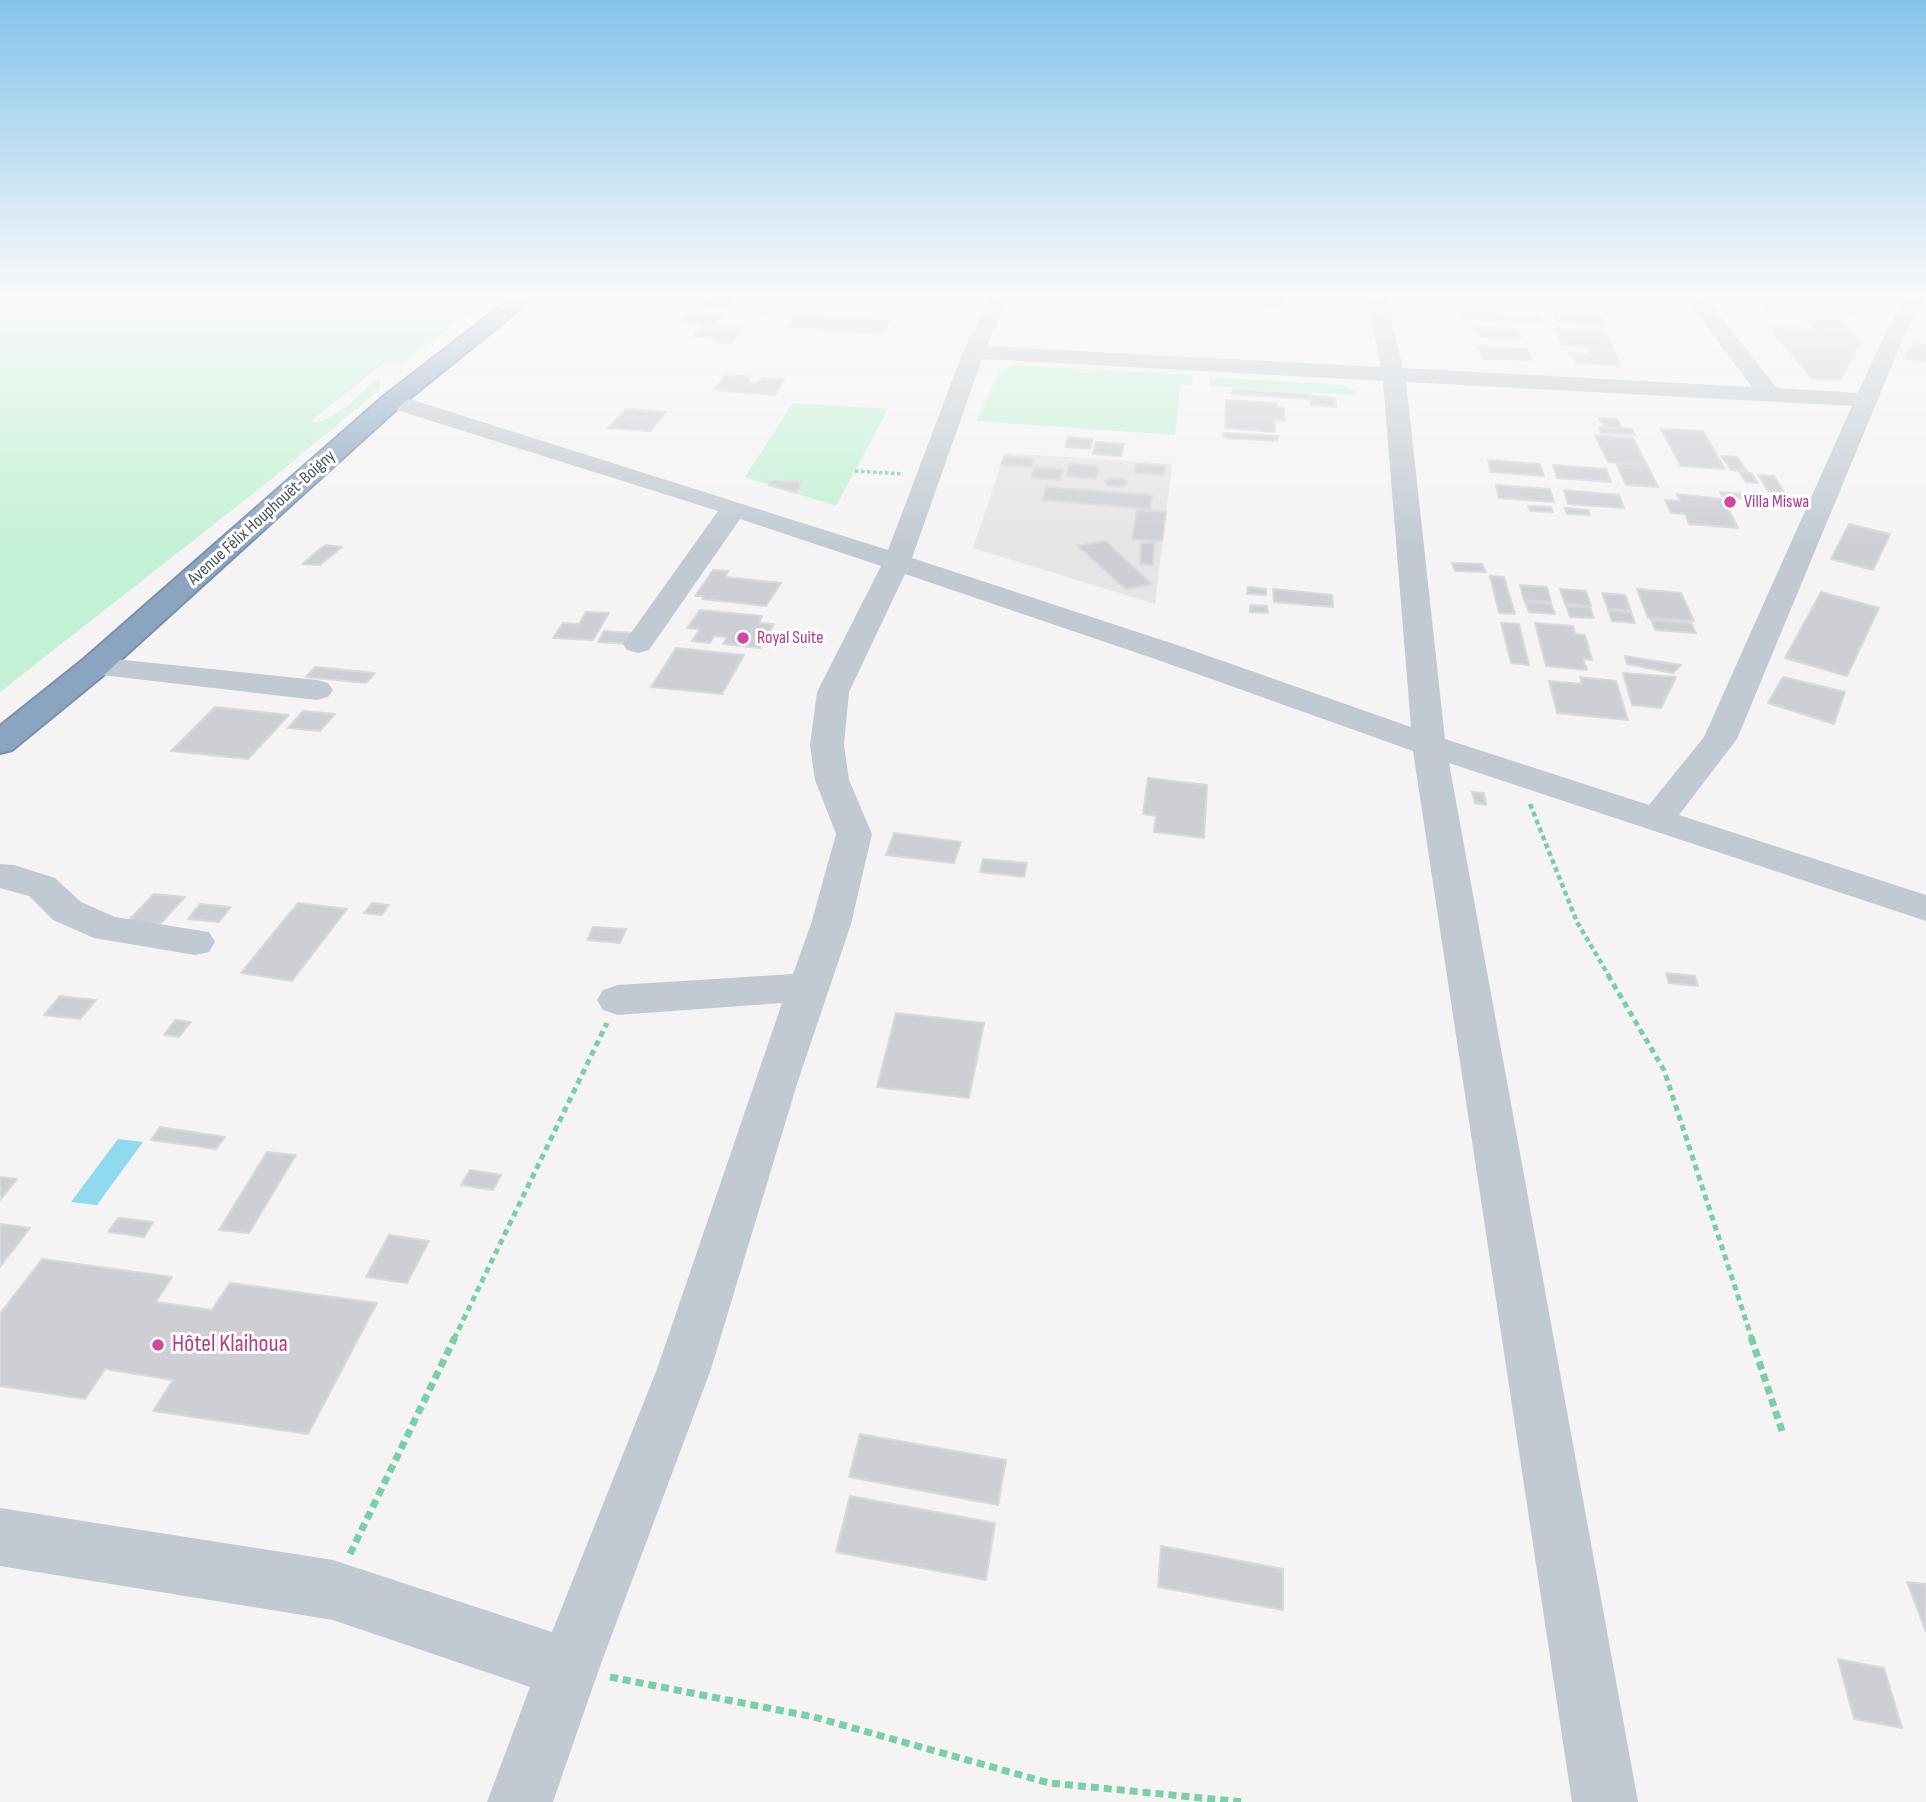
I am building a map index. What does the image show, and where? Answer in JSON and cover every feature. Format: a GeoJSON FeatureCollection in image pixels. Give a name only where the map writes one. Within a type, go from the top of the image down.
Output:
{"type":"FeatureCollection","features":[{"type":"Feature","properties":{"kind":"highway","name":"Avenue Félix Houphouët-Boigny"},"geometry":{"type":"LineString","coordinates":[[0,743],[95,666],[419,380]]}},
{"type":"Feature","properties":{"kind":"street"},"geometry":{"type":"LineString","coordinates":[[520,1802],[568,1669],[684,1369],[775,1084],[831,925],[854,834],[832,780],[827,745],[833,692],[897,562],[964,380]]}},
{"type":"Feature","properties":{"kind":"street"},"geometry":{"type":"LineString","coordinates":[[1394,380],[1429,745],[1605,1802]]}},
{"type":"Feature","properties":{"kind":"street"},"geometry":{"type":"LineString","coordinates":[[1490,380],[1867,400]]}},
{"type":"Feature","properties":{"kind":"street"},"geometry":{"type":"LineString","coordinates":[[1759,380],[1770,395]]}},
{"type":"Feature","properties":{"kind":"street"},"geometry":{"type":"LineString","coordinates":[[1656,820],[1720,739],[1875,380]]}},
{"type":"Feature","properties":{"kind":"street"},"geometry":{"type":"LineString","coordinates":[[392,401],[734,508],[1169,653],[1429,745],[1926,908]]}},
{"type":"Feature","properties":{"kind":"street"},"geometry":{"type":"LineString","coordinates":[[638,644],[734,508]]}},
{"type":"Feature","properties":{"kind":"street"},"geometry":{"type":"LineString","coordinates":[[95,666],[317,690]]}},
{"type":"Feature","properties":{"kind":"street"},"geometry":{"type":"LineString","coordinates":[[0,876],[14,877],[42,887],[67,911],[108,929],[195,942]]}},
{"type":"Feature","properties":{"kind":"street"},"geometry":{"type":"LineString","coordinates":[[618,1000],[809,987]]}},
{"type":"Feature","properties":{"kind":"street"},"geometry":{"type":"LineString","coordinates":[[0,1537],[333,1590],[568,1669]]}},
{"type":"Feature","properties":{"kind":"path"},"geometry":{"type":"LineString","coordinates":[[855,471],[874,472]]}},
{"type":"Feature","properties":{"kind":"path"},"geometry":{"type":"LineString","coordinates":[[1518,774],[1577,922],[1664,1070],[1782,1431]]}},
{"type":"Feature","properties":{"kind":"path"},"geometry":{"type":"LineString","coordinates":[[333,1590],[618,1000]]}},
{"type":"Feature","properties":{"kind":"path"},"geometry":{"type":"LineString","coordinates":[[568,1669],[814,1717],[1049,1783],[1244,1802]]}},
{"type":"Feature","properties":{"kind":"shaded area"},"geometry":{"type":"Polygon","coordinates":[[[1005,453],[1172,464],[1155,604],[973,548],[1005,453]]]}},
{"type":"Feature","properties":{"kind":"green space"},"geometry":{"type":"Polygon","coordinates":[[[0,380],[362,380],[310,422],[328,419],[352,402],[374,381],[380,380],[380,389],[273,478],[0,692],[0,380]]]}},
{"type":"Feature","properties":{"kind":"green space"},"geometry":{"type":"Polygon","coordinates":[[[996,380],[1192,380],[1192,385],[1180,384],[1175,435],[976,421],[996,380]]]}},
{"type":"Feature","properties":{"kind":"green space"},"geometry":{"type":"Polygon","coordinates":[[[1210,380],[1343,385],[1356,391],[1356,395],[1210,386],[1210,380]]]}},
{"type":"Feature","properties":{"kind":"green space"},"geometry":{"type":"Polygon","coordinates":[[[793,403],[888,409],[836,506],[745,477],[793,403]]]}},
{"type":"Feature","properties":{"kind":"water"},"geometry":{"type":"Polygon","coordinates":[[[118,1139],[143,1142],[97,1205],[71,1202],[118,1139]]]}},
{"type":"Feature","properties":{"kind":"building"},"geometry":{"type":"Polygon","coordinates":[[[722,380],[748,380],[747,383],[757,384],[760,380],[783,380],[775,395],[714,390],[722,380]]]}},
{"type":"Feature","properties":{"kind":"building"},"geometry":{"type":"Polygon","coordinates":[[[1233,389],[1311,394],[1311,399],[1232,394],[1233,389]]]}},
{"type":"Feature","properties":{"kind":"building"},"geometry":{"type":"Polygon","coordinates":[[[1311,396],[1335,398],[1336,407],[1311,405],[1311,396]]]}},
{"type":"Feature","properties":{"kind":"building"},"geometry":{"type":"Polygon","coordinates":[[[1226,400],[1276,403],[1276,407],[1284,408],[1285,421],[1274,420],[1275,432],[1225,428],[1226,400]]]}},
{"type":"Feature","properties":{"kind":"building"},"geometry":{"type":"Polygon","coordinates":[[[626,409],[666,412],[650,431],[608,428],[626,409]]]}},
{"type":"Feature","properties":{"kind":"building"},"geometry":{"type":"Polygon","coordinates":[[[1599,418],[1617,419],[1622,428],[1605,427],[1599,418]]]}},
{"type":"Feature","properties":{"kind":"building"},"geometry":{"type":"Polygon","coordinates":[[[1599,427],[1632,429],[1635,435],[1601,433],[1599,427]]]}},
{"type":"Feature","properties":{"kind":"building"},"geometry":{"type":"Polygon","coordinates":[[[1661,429],[1703,431],[1725,469],[1681,466],[1661,429]]]}},
{"type":"Feature","properties":{"kind":"building"},"geometry":{"type":"Polygon","coordinates":[[[1224,433],[1278,436],[1278,441],[1224,438],[1224,433]]]}},
{"type":"Feature","properties":{"kind":"building"},"geometry":{"type":"Polygon","coordinates":[[[1595,435],[1633,438],[1647,465],[1608,462],[1595,435]]]}},
{"type":"Feature","properties":{"kind":"building"},"geometry":{"type":"Polygon","coordinates":[[[1068,437],[1093,439],[1090,449],[1065,447],[1068,437]]]}},
{"type":"Feature","properties":{"kind":"building"},"geometry":{"type":"Polygon","coordinates":[[[1096,442],[1124,444],[1121,456],[1093,454],[1096,442]]]}},
{"type":"Feature","properties":{"kind":"building"},"geometry":{"type":"Polygon","coordinates":[[[1004,456],[1034,459],[1032,467],[1001,465],[1004,456]]]}},
{"type":"Feature","properties":{"kind":"building"},"geometry":{"type":"Polygon","coordinates":[[[1721,456],[1737,457],[1747,471],[1731,470],[1721,456]]]}},
{"type":"Feature","properties":{"kind":"building"},"geometry":{"type":"Polygon","coordinates":[[[1488,460],[1540,464],[1544,476],[1491,472],[1488,460]]]}},
{"type":"Feature","properties":{"kind":"building"},"geometry":{"type":"Polygon","coordinates":[[[1616,463],[1647,465],[1658,487],[1626,485],[1616,463]]]}},
{"type":"Feature","properties":{"kind":"building"},"geometry":{"type":"Polygon","coordinates":[[[1069,464],[1099,466],[1096,479],[1066,476],[1069,464]]]}},
{"type":"Feature","properties":{"kind":"building"},"geometry":{"type":"Polygon","coordinates":[[[1136,464],[1165,466],[1164,475],[1135,473],[1136,464]]]}},
{"type":"Feature","properties":{"kind":"building"},"geometry":{"type":"Polygon","coordinates":[[[1553,465],[1606,469],[1611,482],[1557,478],[1553,465]]]}},
{"type":"Feature","properties":{"kind":"building"},"geometry":{"type":"Polygon","coordinates":[[[1034,467],[1063,469],[1060,480],[1031,478],[1034,467]]]}},
{"type":"Feature","properties":{"kind":"building"},"geometry":{"type":"Polygon","coordinates":[[[1739,472],[1751,473],[1758,483],[1746,482],[1739,472]]]}},
{"type":"Feature","properties":{"kind":"building"},"geometry":{"type":"Polygon","coordinates":[[[1758,475],[1774,476],[1784,492],[1768,491],[1758,475]]]}},
{"type":"Feature","properties":{"kind":"building"},"geometry":{"type":"Polygon","coordinates":[[[1111,478],[1124,479],[1127,484],[1120,487],[1108,486],[1105,481],[1111,478]]]}},
{"type":"Feature","properties":{"kind":"building"},"geometry":{"type":"Polygon","coordinates":[[[772,480],[802,482],[796,493],[769,485],[772,480]]]}},
{"type":"Feature","properties":{"kind":"building"},"geometry":{"type":"Polygon","coordinates":[[[1496,485],[1550,489],[1554,502],[1499,498],[1496,485]]]}},
{"type":"Feature","properties":{"kind":"building"},"geometry":{"type":"Polygon","coordinates":[[[1046,487],[1152,495],[1150,509],[1042,500],[1046,487]]]}},
{"type":"Feature","properties":{"kind":"building"},"geometry":{"type":"Polygon","coordinates":[[[1564,490],[1619,495],[1624,508],[1568,504],[1564,490]]]}},
{"type":"Feature","properties":{"kind":"building"},"geometry":{"type":"Polygon","coordinates":[[[1720,492],[1760,495],[1763,499],[1723,497],[1720,492]]]}},
{"type":"Feature","properties":{"kind":"building"},"geometry":{"type":"Polygon","coordinates":[[[1676,494],[1723,499],[1738,528],[1689,524],[1685,514],[1671,513],[1665,500],[1680,501],[1676,494]]]}},
{"type":"Feature","properties":{"kind":"building"},"geometry":{"type":"Polygon","coordinates":[[[1528,506],[1551,507],[1553,512],[1530,511],[1528,506]]]}},
{"type":"Feature","properties":{"kind":"building"},"geometry":{"type":"Polygon","coordinates":[[[1565,508],[1588,510],[1590,515],[1567,514],[1565,508]]]}},
{"type":"Feature","properties":{"kind":"building"},"geometry":{"type":"Polygon","coordinates":[[[1137,510],[1166,512],[1162,541],[1132,539],[1137,510]]]}},
{"type":"Feature","properties":{"kind":"building"},"geometry":{"type":"Polygon","coordinates":[[[1849,524],[1890,534],[1873,570],[1831,559],[1849,524]]]}},
{"type":"Feature","properties":{"kind":"building"},"geometry":{"type":"Polygon","coordinates":[[[1105,541],[1152,584],[1126,589],[1078,546],[1105,541]]]}},
{"type":"Feature","properties":{"kind":"building"},"geometry":{"type":"Polygon","coordinates":[[[1141,543],[1154,543],[1153,565],[1140,564],[1141,543]]]}},
{"type":"Feature","properties":{"kind":"building"},"geometry":{"type":"Polygon","coordinates":[[[325,545],[342,547],[320,565],[302,564],[325,545]]]}},
{"type":"Feature","properties":{"kind":"building"},"geometry":{"type":"Polygon","coordinates":[[[1452,563],[1482,564],[1486,572],[1455,571],[1452,563]]]}},
{"type":"Feature","properties":{"kind":"building"},"geometry":{"type":"Polygon","coordinates":[[[713,570],[728,571],[725,577],[781,583],[766,606],[695,596],[713,570]]]}},
{"type":"Feature","properties":{"kind":"building"},"geometry":{"type":"Polygon","coordinates":[[[1490,576],[1504,577],[1515,614],[1499,613],[1490,576]]]}},
{"type":"Feature","properties":{"kind":"building"},"geometry":{"type":"Polygon","coordinates":[[[1520,585],[1547,587],[1551,602],[1524,600],[1520,585]]]}},
{"type":"Feature","properties":{"kind":"building"},"geometry":{"type":"Polygon","coordinates":[[[1248,587],[1266,589],[1266,595],[1247,594],[1248,587]]]}},
{"type":"Feature","properties":{"kind":"building"},"geometry":{"type":"Polygon","coordinates":[[[1273,589],[1332,595],[1333,607],[1274,602],[1273,589]]]}},
{"type":"Feature","properties":{"kind":"building"},"geometry":{"type":"Polygon","coordinates":[[[1560,589],[1586,591],[1591,606],[1565,604],[1560,589]]]}},
{"type":"Feature","properties":{"kind":"building"},"geometry":{"type":"Polygon","coordinates":[[[1637,589],[1681,593],[1694,621],[1648,618],[1637,589]]]}},
{"type":"Feature","properties":{"kind":"building"},"geometry":{"type":"Polygon","coordinates":[[[1821,592],[1879,608],[1847,676],[1785,658],[1821,592]]]}},
{"type":"Feature","properties":{"kind":"building"},"geometry":{"type":"Polygon","coordinates":[[[1602,593],[1625,595],[1631,611],[1608,609],[1602,593]]]}},
{"type":"Feature","properties":{"kind":"building"},"geometry":{"type":"Polygon","coordinates":[[[1525,602],[1551,604],[1555,614],[1529,612],[1525,602]]]}},
{"type":"Feature","properties":{"kind":"building"},"geometry":{"type":"Polygon","coordinates":[[[1250,605],[1267,606],[1268,613],[1250,612],[1250,605]]]}},
{"type":"Feature","properties":{"kind":"building"},"geometry":{"type":"Polygon","coordinates":[[[1566,606],[1590,607],[1594,618],[1570,617],[1566,606]]]}},
{"type":"Feature","properties":{"kind":"building"},"geometry":{"type":"Polygon","coordinates":[[[700,610],[762,616],[759,623],[774,624],[760,648],[723,644],[727,637],[714,636],[710,643],[692,641],[700,629],[687,628],[700,610]]]}},
{"type":"Feature","properties":{"kind":"building"},"geometry":{"type":"Polygon","coordinates":[[[1608,610],[1631,612],[1635,623],[1612,621],[1608,610]]]}},
{"type":"Feature","properties":{"kind":"building"},"geometry":{"type":"Polygon","coordinates":[[[586,612],[609,613],[593,640],[553,638],[563,623],[579,624],[586,612]]]}},
{"type":"Feature","properties":{"kind":"building"},"geometry":{"type":"Polygon","coordinates":[[[1651,620],[1691,623],[1696,633],[1655,630],[1651,620]]]}},
{"type":"Feature","properties":{"kind":"building"},"geometry":{"type":"Polygon","coordinates":[[[1501,623],[1519,624],[1529,665],[1511,663],[1501,623]]]}},
{"type":"Feature","properties":{"kind":"building"},"geometry":{"type":"Polygon","coordinates":[[[1535,623],[1573,626],[1575,634],[1585,635],[1592,660],[1583,659],[1587,670],[1546,666],[1535,623]]]}},
{"type":"Feature","properties":{"kind":"building"},"geometry":{"type":"Polygon","coordinates":[[[604,631],[636,633],[630,644],[598,642],[604,631]]]}},
{"type":"Feature","properties":{"kind":"building"},"geometry":{"type":"Polygon","coordinates":[[[676,648],[744,655],[722,694],[651,687],[676,648]]]}},
{"type":"Feature","properties":{"kind":"building"},"geometry":{"type":"Polygon","coordinates":[[[1625,656],[1681,665],[1673,673],[1627,664],[1625,656]]]}},
{"type":"Feature","properties":{"kind":"building"},"geometry":{"type":"Polygon","coordinates":[[[315,667],[375,673],[366,683],[306,677],[315,667]]]}},
{"type":"Feature","properties":{"kind":"building"},"geometry":{"type":"Polygon","coordinates":[[[1623,673],[1676,677],[1661,708],[1632,705],[1623,673]]]}},
{"type":"Feature","properties":{"kind":"building"},"geometry":{"type":"Polygon","coordinates":[[[1580,677],[1616,681],[1628,720],[1557,713],[1549,681],[1582,684],[1580,677]]]}},
{"type":"Feature","properties":{"kind":"building"},"geometry":{"type":"Polygon","coordinates":[[[1783,677],[1845,692],[1834,724],[1768,703],[1783,677]]]}},
{"type":"Feature","properties":{"kind":"building"},"geometry":{"type":"Polygon","coordinates":[[[215,707],[289,715],[248,759],[171,751],[215,707]]]}},
{"type":"Feature","properties":{"kind":"building"},"geometry":{"type":"Polygon","coordinates":[[[303,711],[335,714],[320,731],[288,728],[303,711]]]}},
{"type":"Feature","properties":{"kind":"building"},"geometry":{"type":"Polygon","coordinates":[[[1148,778],[1207,785],[1204,838],[1154,832],[1156,816],[1143,814],[1148,778]]]}},
{"type":"Feature","properties":{"kind":"building"},"geometry":{"type":"Polygon","coordinates":[[[1472,792],[1484,793],[1486,805],[1475,803],[1472,792]]]}},
{"type":"Feature","properties":{"kind":"building"},"geometry":{"type":"Polygon","coordinates":[[[894,833],[961,842],[954,863],[886,855],[894,833]]]}},
{"type":"Feature","properties":{"kind":"building"},"geometry":{"type":"Polygon","coordinates":[[[983,859],[1027,863],[1024,877],[980,872],[983,859]]]}},
{"type":"Feature","properties":{"kind":"building"},"geometry":{"type":"Polygon","coordinates":[[[154,894],[185,897],[160,924],[127,922],[154,894]]]}},
{"type":"Feature","properties":{"kind":"building"},"geometry":{"type":"Polygon","coordinates":[[[298,903],[347,909],[292,981],[241,973],[298,903]]]}},
{"type":"Feature","properties":{"kind":"building"},"geometry":{"type":"Polygon","coordinates":[[[372,903],[389,905],[382,915],[364,913],[372,903]]]}},
{"type":"Feature","properties":{"kind":"building"},"geometry":{"type":"Polygon","coordinates":[[[200,904],[231,907],[219,922],[188,919],[200,904]]]}},
{"type":"Feature","properties":{"kind":"building"},"geometry":{"type":"Polygon","coordinates":[[[593,927],[626,929],[620,943],[587,940],[593,927]]]}},
{"type":"Feature","properties":{"kind":"building"},"geometry":{"type":"Polygon","coordinates":[[[1666,973],[1695,976],[1698,986],[1669,983],[1666,973]]]}},
{"type":"Feature","properties":{"kind":"building"},"geometry":{"type":"Polygon","coordinates":[[[60,996],[96,1000],[80,1019],[44,1015],[60,996]]]}},
{"type":"Feature","properties":{"kind":"building"},"geometry":{"type":"Polygon","coordinates":[[[896,1013],[984,1023],[969,1098],[877,1087],[896,1013]]]}},
{"type":"Feature","properties":{"kind":"building"},"geometry":{"type":"Polygon","coordinates":[[[175,1020],[191,1022],[179,1037],[164,1035],[175,1020]]]}},
{"type":"Feature","properties":{"kind":"building"},"geometry":{"type":"Polygon","coordinates":[[[160,1127],[225,1137],[216,1149],[151,1140],[160,1127]]]}},
{"type":"Feature","properties":{"kind":"building"},"geometry":{"type":"Polygon","coordinates":[[[267,1152],[296,1155],[249,1233],[219,1230],[267,1152]]]}},
{"type":"Feature","properties":{"kind":"building"},"geometry":{"type":"Polygon","coordinates":[[[470,1170],[501,1175],[493,1190],[461,1185],[470,1170]]]}},
{"type":"Feature","properties":{"kind":"building"},"geometry":{"type":"Polygon","coordinates":[[[0,1177],[17,1179],[0,1200],[0,1177]]]}},
{"type":"Feature","properties":{"kind":"building"},"geometry":{"type":"Polygon","coordinates":[[[118,1218],[153,1222],[144,1237],[108,1232],[118,1218]]]}},
{"type":"Feature","properties":{"kind":"building"},"geometry":{"type":"Polygon","coordinates":[[[0,1224],[30,1228],[0,1267],[0,1224]]]}},
{"type":"Feature","properties":{"kind":"building"},"geometry":{"type":"Polygon","coordinates":[[[389,1235],[429,1241],[407,1283],[366,1277],[389,1235]]]}},
{"type":"Feature","properties":{"kind":"building"},"geometry":{"type":"Polygon","coordinates":[[[42,1259],[172,1277],[156,1302],[212,1310],[230,1283],[377,1303],[308,1434],[153,1411],[173,1380],[105,1369],[85,1399],[0,1386],[0,1314],[42,1259]]]}},
{"type":"Feature","properties":{"kind":"building"},"geometry":{"type":"Polygon","coordinates":[[[860,1434],[1006,1460],[998,1505],[849,1477],[860,1434]]]}},
{"type":"Feature","properties":{"kind":"building"},"geometry":{"type":"Polygon","coordinates":[[[850,1496],[995,1523],[986,1580],[836,1552],[850,1496]]]}},
{"type":"Feature","properties":{"kind":"building"},"geometry":{"type":"Polygon","coordinates":[[[1161,1546],[1283,1569],[1283,1610],[1158,1587],[1161,1546]]]}},
{"type":"Feature","properties":{"kind":"building"},"geometry":{"type":"Polygon","coordinates":[[[1907,1582],[1926,1584],[1926,1632],[1907,1582]]]}},
{"type":"Feature","properties":{"kind":"building"},"geometry":{"type":"Polygon","coordinates":[[[1838,1659],[1884,1668],[1902,1728],[1854,1719],[1838,1659]]]}},
{"type":"Feature","properties":{"kind":"place","name":"Villa Miswa"},"geometry":{"type":"Point","coordinates":[1730,502]}},
{"type":"Feature","properties":{"kind":"place","name":"Royal Suite"},"geometry":{"type":"Point","coordinates":[743,638]}},
{"type":"Feature","properties":{"kind":"place","name":"Hôtel Klaihoua"},"geometry":{"type":"Point","coordinates":[158,1345]}}]}
